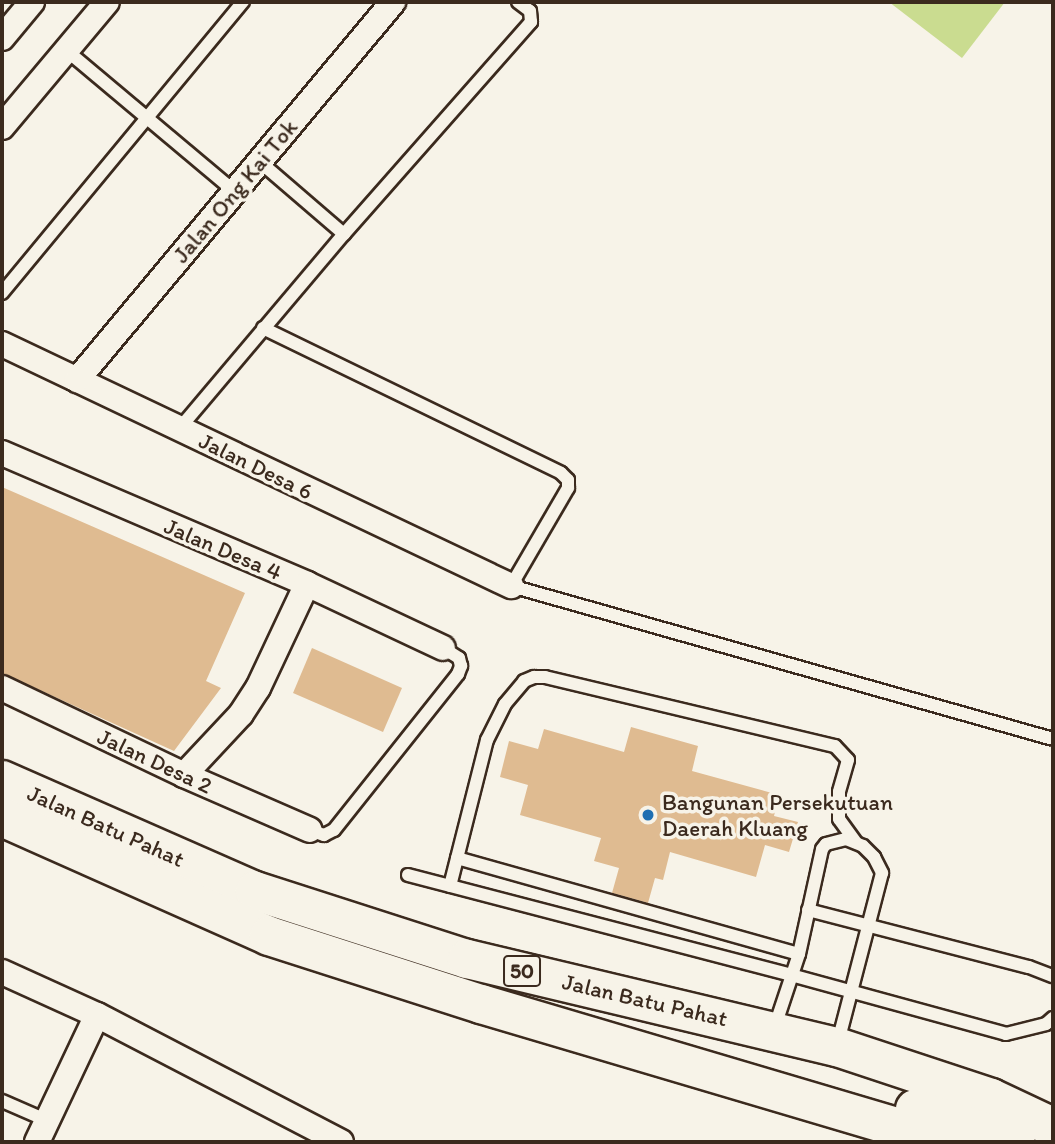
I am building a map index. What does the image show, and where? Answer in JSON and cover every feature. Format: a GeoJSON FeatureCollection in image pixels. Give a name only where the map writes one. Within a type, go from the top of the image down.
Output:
{"type":"FeatureCollection","features":[{"type":"Feature","properties":{"kind":"highway","name":"Jalan Batu Pahat"},"geometry":{"type":"LineString","coordinates":[[2,780],[255,891],[467,959],[774,1029],[837,1047],[991,1098],[1053,1127]]}},
{"type":"Feature","properties":{"kind":"highway","name":"Jalan Batu Pahat"},"geometry":{"type":"LineString","coordinates":[[2,817],[269,936],[481,1004],[739,1078],[946,1142]]}},
{"type":"Feature","properties":{"kind":"highway"},"geometry":{"type":"LineString","coordinates":[[739,1078],[836,1090],[946,1117],[1016,1142]]}},
{"type":"Feature","properties":{"kind":"highway"},"geometry":{"type":"LineString","coordinates":[[991,1098],[1053,1099]]}},
{"type":"Feature","properties":{"kind":"street"},"geometry":{"type":"LineString","coordinates":[[2,38],[32,2]]}},
{"type":"Feature","properties":{"kind":"street"},"geometry":{"type":"LineString","coordinates":[[2,127],[107,2]]}},
{"type":"Feature","properties":{"kind":"street","name":"Jalan Ong Kai Tok"},"geometry":{"type":"LineString","coordinates":[[77,380],[393,2]]}},
{"type":"Feature","properties":{"kind":"street","name":"Jalan Desa 6"},"geometry":{"type":"LineString","coordinates":[[2,344],[511,586]]}},
{"type":"Feature","properties":{"kind":"street","name":"Jalan Desa 4"},"geometry":{"type":"LineString","coordinates":[[2,453],[307,584],[443,648]]}},
{"type":"Feature","properties":{"kind":"street"},"geometry":{"type":"LineString","coordinates":[[184,775],[241,714],[258,688],[307,584]]}},
{"type":"Feature","properties":{"kind":"street","name":"Jalan Desa 2"},"geometry":{"type":"LineString","coordinates":[[2,688],[184,775],[310,830]]}},
{"type":"Feature","properties":{"kind":"street"},"geometry":{"type":"LineString","coordinates":[[2,972],[97,1015],[341,1142]]}},
{"type":"Feature","properties":{"kind":"street"},"geometry":{"type":"LineString","coordinates":[[41,1131],[97,1015]]}},
{"type":"Feature","properties":{"kind":"lane"},"geometry":{"type":"LineString","coordinates":[[2,293],[243,2]]}},
{"type":"Feature","properties":{"kind":"lane"},"geometry":{"type":"LineString","coordinates":[[179,429],[344,234],[531,22],[530,11],[518,2]]}},
{"type":"Feature","properties":{"kind":"lane"},"geometry":{"type":"LineString","coordinates":[[66,50],[234,191]]}},
{"type":"Feature","properties":{"kind":"lane"},"geometry":{"type":"LineString","coordinates":[[259,161],[344,234]]}},
{"type":"Feature","properties":{"kind":"lane"},"geometry":{"type":"LineString","coordinates":[[263,328],[561,473],[568,480],[568,488],[511,586],[1053,739]]}},
{"type":"Feature","properties":{"kind":"lane"},"geometry":{"type":"LineString","coordinates":[[310,830],[324,835],[334,830],[458,674],[461,666],[459,657],[443,648]]}},
{"type":"Feature","properties":{"kind":"lane"},"geometry":{"type":"LineString","coordinates":[[450,886],[487,740],[505,704],[524,681],[534,677],[545,677],[835,746],[848,761],[839,792],[839,819],[856,842],[874,858],[882,873],[837,1047]]}},
{"type":"Feature","properties":{"kind":"lane"},"geometry":{"type":"LineString","coordinates":[[774,1029],[799,954],[822,849],[840,840],[856,842]]}},
{"type":"Feature","properties":{"kind":"lane"},"geometry":{"type":"LineString","coordinates":[[457,858],[799,954]]}},
{"type":"Feature","properties":{"kind":"lane"},"geometry":{"type":"LineString","coordinates":[[408,876],[792,975],[1006,1034],[1038,1027],[1053,1018]]}},
{"type":"Feature","properties":{"kind":"lane"},"geometry":{"type":"LineString","coordinates":[[808,909],[1053,976]]}},
{"type":"Feature","properties":{"kind":"lane"},"geometry":{"type":"LineString","coordinates":[[2,1101],[41,1131]]}},
{"type":"Feature","properties":{"kind":"green space"},"geometry":{"type":"Polygon","coordinates":[[[889,2],[1005,2],[962,58],[889,2]]]}},
{"type":"Feature","properties":{"kind":"building"},"geometry":{"type":"Polygon","coordinates":[[[2,487],[245,593],[206,681],[221,688],[174,751],[2,673],[2,487]]]}},
{"type":"Feature","properties":{"kind":"building"},"geometry":{"type":"Polygon","coordinates":[[[312,648],[402,688],[383,732],[293,693],[312,648]]]}},
{"type":"Feature","properties":{"kind":"building","name":"Bangunan Persekutuan Daerah Kluang"},"geometry":{"type":"Polygon","coordinates":[[[631,727],[698,746],[692,771],[779,795],[774,816],[798,822],[789,852],[765,845],[756,877],[670,852],[663,880],[655,878],[648,903],[612,893],[619,868],[594,861],[601,838],[520,815],[528,785],[500,777],[509,741],[538,749],[544,729],[624,752],[631,727]]]}},
{"type":"Feature","properties":{"kind":"place","name":"Bangunan Persekutuan Daerah Kluang"},"geometry":{"type":"Point","coordinates":[648,815]}}]}
